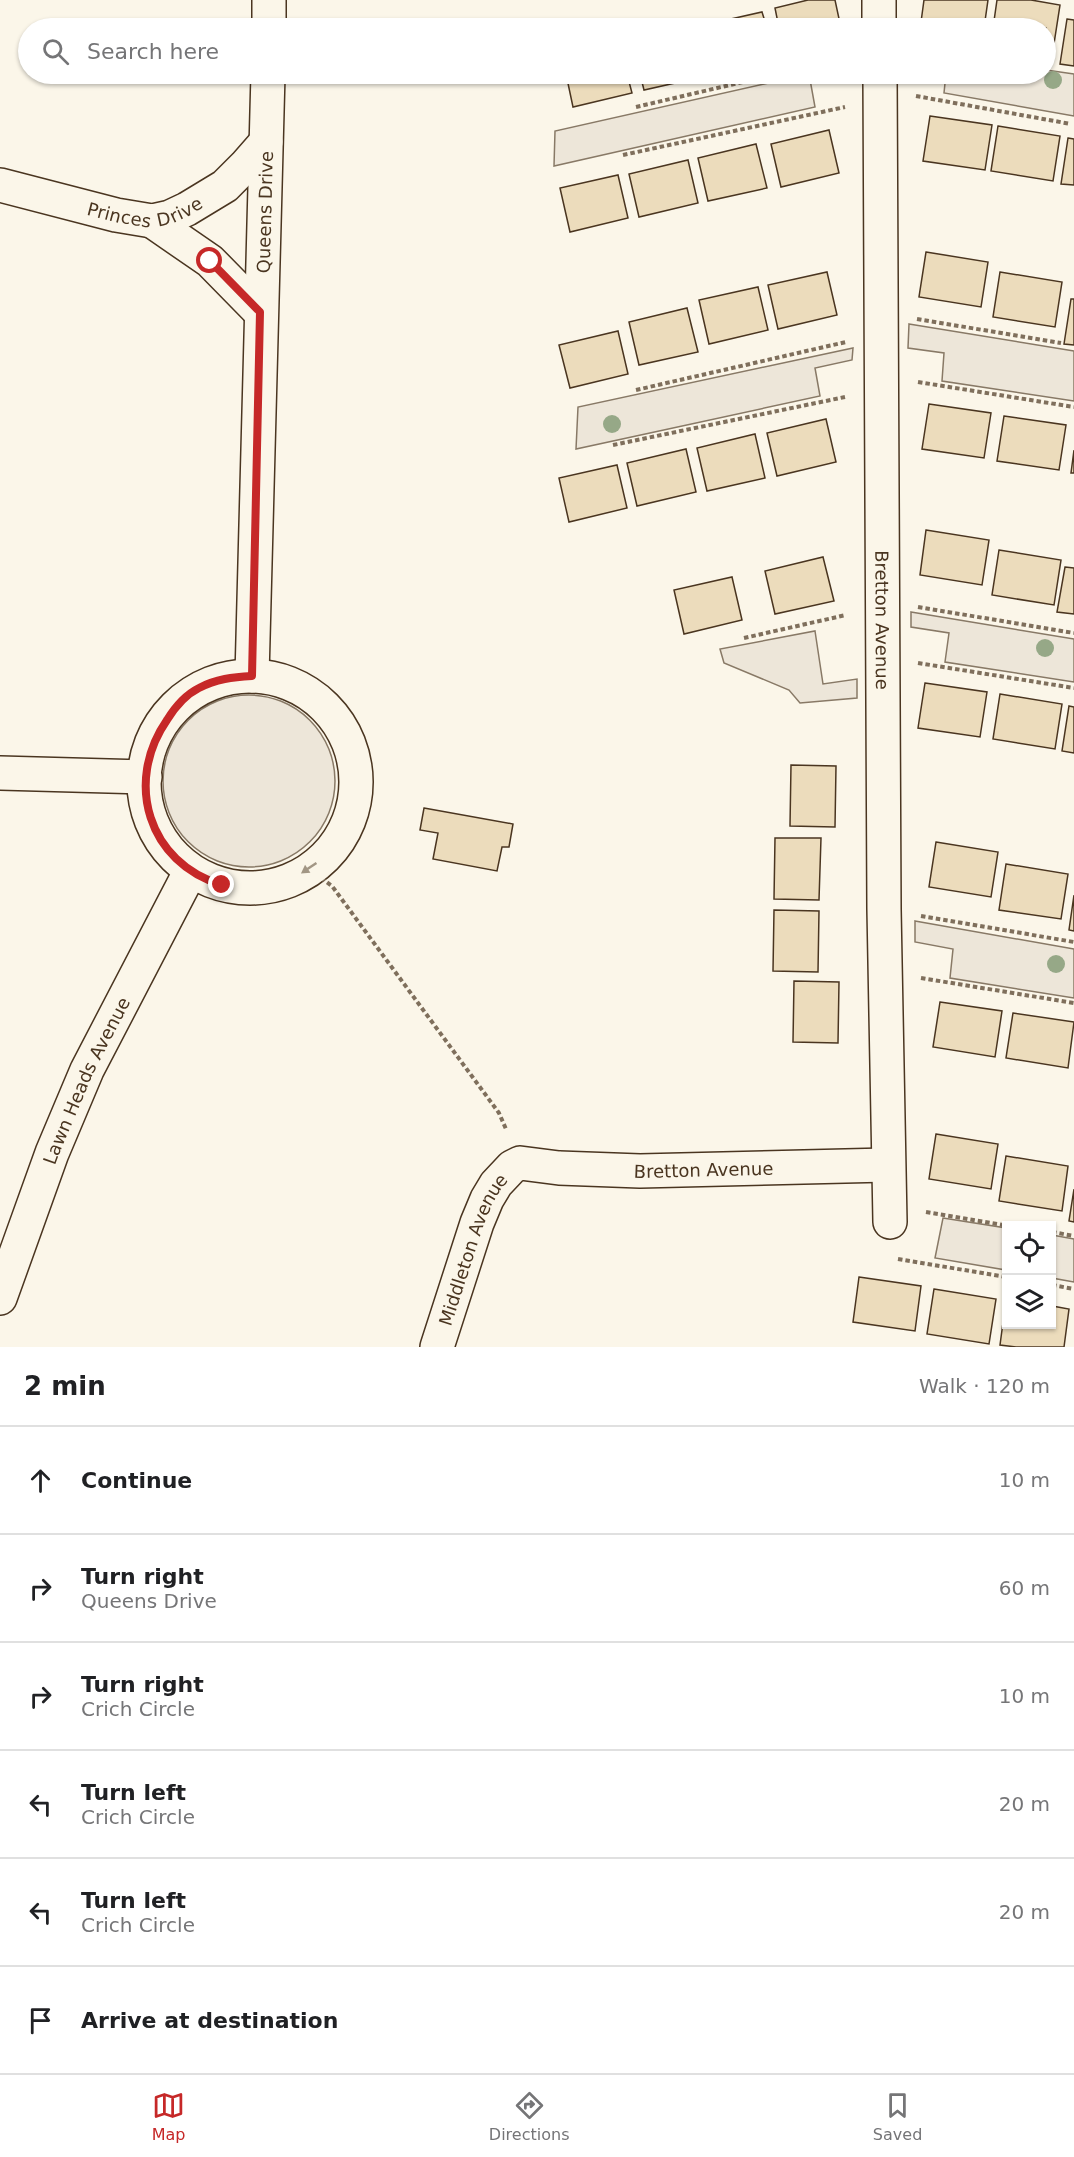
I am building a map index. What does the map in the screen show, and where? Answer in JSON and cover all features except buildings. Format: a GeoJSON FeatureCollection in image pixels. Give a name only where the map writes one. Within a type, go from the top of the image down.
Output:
{"type":"FeatureCollection","features":[{"type":"Feature","properties":{"kind":"street"},"geometry":{"type":"LineString","coordinates":[[269,0],[269,18]]}},
{"type":"Feature","properties":{"kind":"street"},"geometry":{"type":"LineString","coordinates":[[879,0],[879,18]]}},
{"type":"Feature","properties":{"kind":"street","name":"Queens Drive"},"geometry":{"type":"LineString","coordinates":[[252,676],[268,84]]}},
{"type":"Feature","properties":{"kind":"street","name":"Bretton Avenue"},"geometry":{"type":"LineString","coordinates":[[880,87],[881,604],[889,1214]]}},
{"type":"Feature","properties":{"kind":"street","name":"Princes Drive"},"geometry":{"type":"LineString","coordinates":[[0,185],[116,215],[152,221],[170,217],[187,209],[225,186],[266,142]]}},
{"type":"Feature","properties":{"kind":"street"},"geometry":{"type":"LineString","coordinates":[[152,221],[210,261],[260,312]]}},
{"type":"Feature","properties":{"kind":"street"},"geometry":{"type":"LineString","coordinates":[[252,676],[284,682],[311,696],[336,717],[352,742],[358,771],[349,816],[337,840],[309,869],[293,878],[276,884],[246,889],[209,882],[190,872],[174,858],[156,831],[147,803],[145,777],[154,741],[184,698],[197,689],[220,679],[252,676]]}},
{"type":"Feature","properties":{"kind":"street"},"geometry":{"type":"LineString","coordinates":[[0,773],[145,777]]}},
{"type":"Feature","properties":{"kind":"street","name":"Lawn Heads Avenue"},"geometry":{"type":"LineString","coordinates":[[0,1298],[52,1153],[87,1070],[190,872]]}},
{"type":"Feature","properties":{"kind":"street","name":"Bretton Avenue"},"geometry":{"type":"LineString","coordinates":[[520,1163],[559,1168],[640,1171],[887,1166]]}},
{"type":"Feature","properties":{"kind":"street","name":"Middleton Avenue"},"geometry":{"type":"LineString","coordinates":[[437,1347],[487,1198],[512,1167],[520,1163]]}},
{"type":"Feature","properties":{"kind":"path"},"geometry":{"type":"LineString","coordinates":[[636,107],[734,84]]}},
{"type":"Feature","properties":{"kind":"path"},"geometry":{"type":"LineString","coordinates":[[622,155],[880,87],[1071,124]]}},
{"type":"Feature","properties":{"kind":"path"},"geometry":{"type":"LineString","coordinates":[[636,390],[880,324],[1061,343]]}},
{"type":"Feature","properties":{"kind":"path"},"geometry":{"type":"LineString","coordinates":[[613,445],[880,383],[1074,407]]}},
{"type":"Feature","properties":{"kind":"path"},"geometry":{"type":"LineString","coordinates":[[744,638],[881,604],[1074,633]]}},
{"type":"Feature","properties":{"kind":"path"},"geometry":{"type":"LineString","coordinates":[[883,657],[1074,688]]}},
{"type":"Feature","properties":{"kind":"path"},"geometry":{"type":"LineString","coordinates":[[309,869],[332,886],[499,1113],[520,1163]]}},
{"type":"Feature","properties":{"kind":"path"},"geometry":{"type":"LineString","coordinates":[[884,909],[1074,942]]}},
{"type":"Feature","properties":{"kind":"path"},"geometry":{"type":"LineString","coordinates":[[885,972],[1074,1003]]}},
{"type":"Feature","properties":{"kind":"path"},"geometry":{"type":"LineString","coordinates":[[1002,1225],[889,1214],[888,1257],[1002,1276]]}},
{"type":"Feature","properties":{"kind":"path"},"geometry":{"type":"LineString","coordinates":[[1056,1233],[1074,1236]]}},
{"type":"Feature","properties":{"kind":"path"},"geometry":{"type":"LineString","coordinates":[[1056,1286],[1074,1289]]}},
{"type":"Feature","properties":{"kind":"shaded area"},"geometry":{"type":"Polygon","coordinates":[[[1056,71],[1074,74],[1074,116],[944,93],[945,84],[1056,84],[1056,71]]]}},
{"type":"Feature","properties":{"kind":"shaded area"},"geometry":{"type":"Polygon","coordinates":[[[764,84],[811,84],[815,107],[554,166],[555,131],[764,84]]]}},
{"type":"Feature","properties":{"kind":"shaded area"},"geometry":{"type":"Polygon","coordinates":[[[909,324],[1074,351],[1074,401],[942,381],[944,353],[908,348],[909,324]]]}},
{"type":"Feature","properties":{"kind":"shaded area"},"geometry":{"type":"Polygon","coordinates":[[[853,348],[852,360],[815,368],[820,396],[576,449],[578,407],[853,348]]]}},
{"type":"Feature","properties":{"kind":"shaded area"},"geometry":{"type":"Polygon","coordinates":[[[911,612],[1074,639],[1074,682],[945,662],[949,633],[911,627],[911,612]]]}},
{"type":"Feature","properties":{"kind":"shaded area"},"geometry":{"type":"Polygon","coordinates":[[[815,631],[823,684],[857,679],[857,698],[800,703],[789,690],[724,663],[720,649],[815,631]]]}},
{"type":"Feature","properties":{"kind":"shaded area"},"geometry":{"type":"Polygon","coordinates":[[[249,695],[282,702],[310,720],[328,748],[335,781],[328,814],[310,842],[282,860],[249,867],[216,860],[188,842],[170,814],[163,781],[170,748],[188,720],[216,702],[249,695]]]}},
{"type":"Feature","properties":{"kind":"shaded area"},"geometry":{"type":"Polygon","coordinates":[[[915,921],[1074,949],[1074,998],[950,978],[953,949],[915,942],[915,921]]]}},
{"type":"Feature","properties":{"kind":"shaded area"},"geometry":{"type":"Polygon","coordinates":[[[943,1218],[1002,1227],[1002,1269],[935,1258],[943,1218]]]}},
{"type":"Feature","properties":{"kind":"shaded area"},"geometry":{"type":"Polygon","coordinates":[[[1056,1236],[1074,1239],[1074,1282],[1056,1279],[1056,1236]]]}},
{"type":"Feature","properties":{"kind":"route"},"geometry":{"type":"LineString","coordinates":[[210,261],[260,312],[252,676],[220,679],[197,689],[184,698],[154,741],[144,787],[150,818],[174,858],[197,876],[222,885]]}}]}
